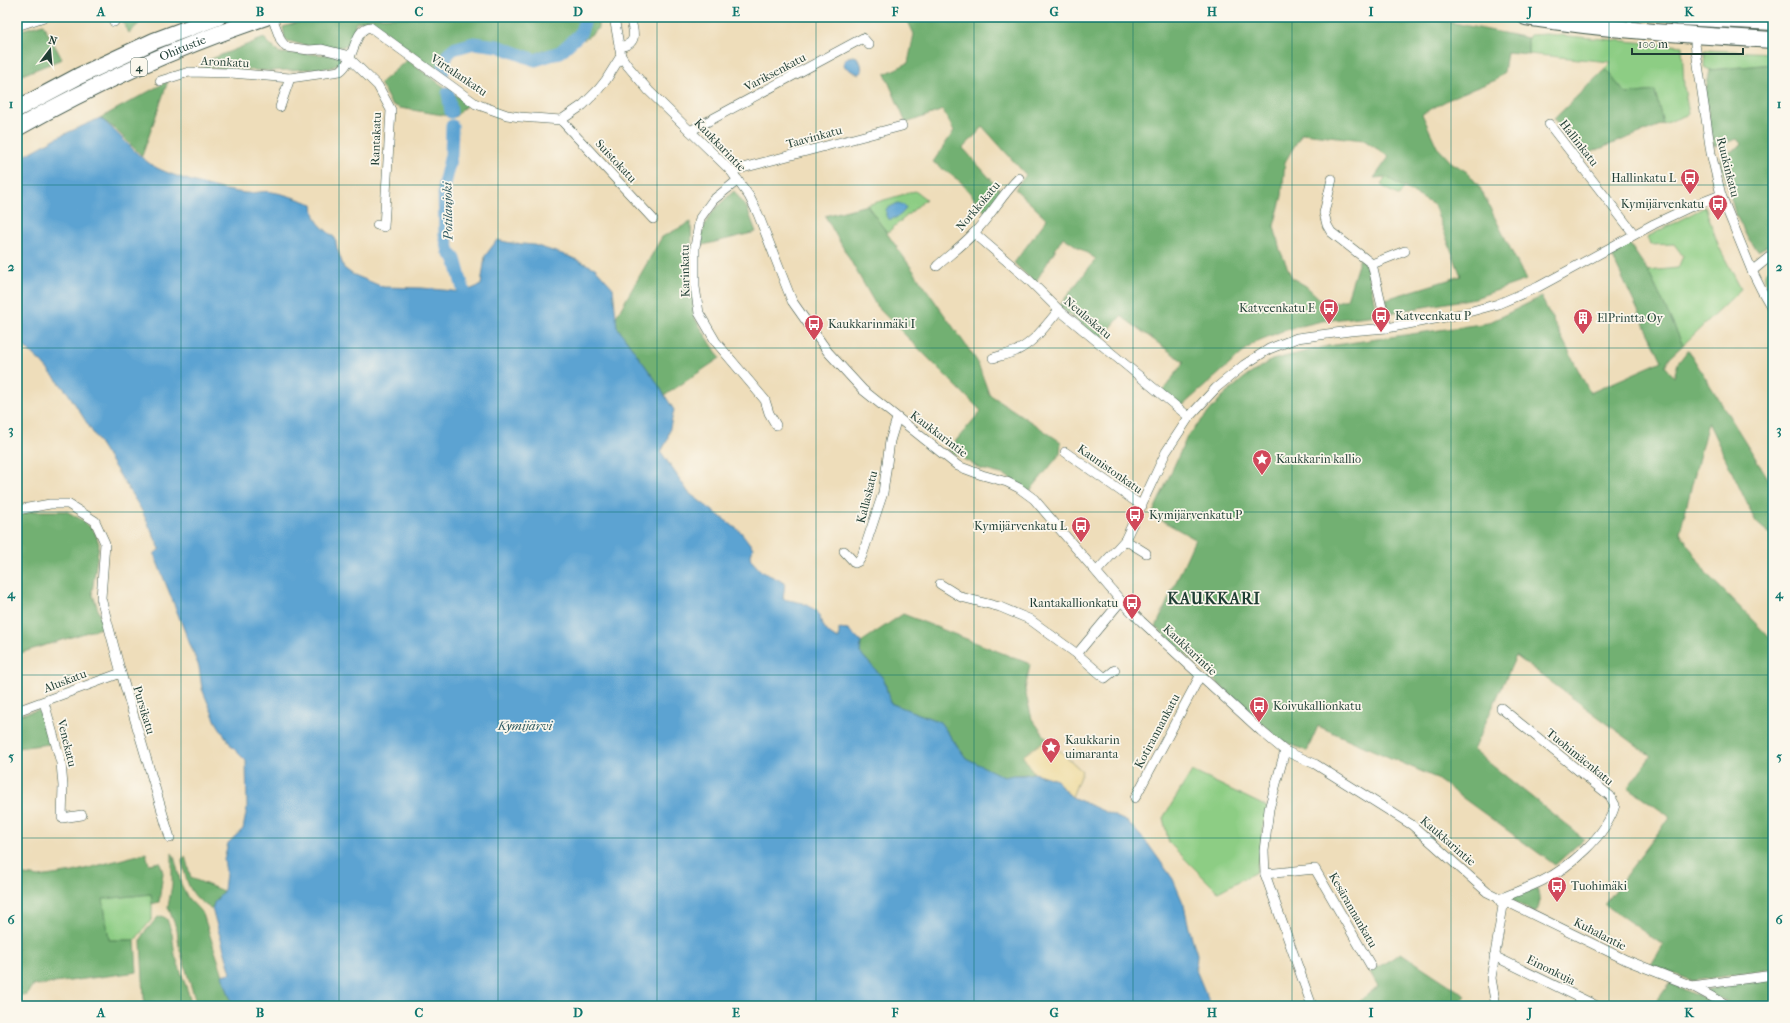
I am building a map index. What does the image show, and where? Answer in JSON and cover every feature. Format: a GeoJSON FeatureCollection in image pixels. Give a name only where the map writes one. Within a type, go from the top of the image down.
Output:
{"type":"FeatureCollection","features":[{"type":"Feature","properties":{"kind":"highway","name":"Ohitustie"},"geometry":{"type":"LineString","coordinates":[[21,105],[154,41],[218,17]]}},
{"type":"Feature","properties":{"kind":"highway","name":"Ohitustie"},"geometry":{"type":"LineString","coordinates":[[17,128],[80,94],[125,73],[192,45],[266,17]]}},
{"type":"Feature","properties":{"kind":"highway"},"geometry":{"type":"LineString","coordinates":[[1526,17],[1563,23],[1640,31],[1773,40]]}},
{"type":"Feature","properties":{"kind":"highway"},"geometry":{"type":"LineString","coordinates":[[1679,17],[1773,22]]}},
{"type":"Feature","properties":{"kind":"street"},"geometry":{"type":"LineString","coordinates":[[17,26],[44,17]]}},
{"type":"Feature","properties":{"kind":"street"},"geometry":{"type":"LineString","coordinates":[[272,17],[281,41],[286,47],[322,49],[337,52],[351,58]]}},
{"type":"Feature","properties":{"kind":"street","name":"Kaukkarintie"},"geometry":{"type":"LineString","coordinates":[[614,17],[620,52],[649,91],[731,171],[738,180],[749,196],[758,214],[792,301],[828,352],[863,390],[958,466],[1019,488],[1034,499],[1121,601],[1230,705],[1285,751],[1314,764],[1412,825],[1487,892],[1499,899]]}},
{"type":"Feature","properties":{"kind":"street"},"geometry":{"type":"LineString","coordinates":[[561,120],[582,105],[598,90],[606,80],[620,52],[630,45],[632,42],[633,30],[630,17]]}},
{"type":"Feature","properties":{"kind":"street","name":"Virtalankatu"},"geometry":{"type":"LineString","coordinates":[[362,31],[365,28],[370,28],[476,104],[507,115],[561,120]]}},
{"type":"Feature","properties":{"kind":"street","name":"Aronkatu"},"geometry":{"type":"LineString","coordinates":[[160,81],[188,72],[231,73],[290,78],[340,71],[351,58],[356,40],[362,31]]}},
{"type":"Feature","properties":{"kind":"street","name":"Variksenkatu"},"geometry":{"type":"LineString","coordinates":[[690,131],[863,38],[869,45]]}},
{"type":"Feature","properties":{"kind":"street","name":"Ruukinkatu"},"geometry":{"type":"LineString","coordinates":[[1695,44],[1711,153],[1721,195],[1752,270],[1773,310]]}},
{"type":"Feature","properties":{"kind":"street","name":"Rantakatu"},"geometry":{"type":"LineString","coordinates":[[351,58],[378,86],[391,110],[384,228],[377,225]]}},
{"type":"Feature","properties":{"kind":"street"},"geometry":{"type":"LineString","coordinates":[[280,107],[290,78]]}},
{"type":"Feature","properties":{"kind":"street","name":"Suistokatu"},"geometry":{"type":"LineString","coordinates":[[561,120],[653,219]]}},
{"type":"Feature","properties":{"kind":"street","name":"Hallinkatu"},"geometry":{"type":"LineString","coordinates":[[1549,124],[1634,234]]}},
{"type":"Feature","properties":{"kind":"street","name":"Taavinkatu"},"geometry":{"type":"LineString","coordinates":[[731,171],[902,126]]}},
{"type":"Feature","properties":{"kind":"street","name":"Norkkokatu"},"geometry":{"type":"LineString","coordinates":[[937,266],[974,234],[1000,202],[1009,188],[1019,178]]}},
{"type":"Feature","properties":{"kind":"street"},"geometry":{"type":"LineString","coordinates":[[1332,179],[1324,213],[1326,225],[1331,232],[1372,264],[1386,328]]}},
{"type":"Feature","properties":{"kind":"street","name":"Karinkatu"},"geometry":{"type":"LineString","coordinates":[[738,180],[713,200],[700,218],[695,247],[695,287],[699,313],[716,342],[765,400],[769,413],[776,425]]}},
{"type":"Feature","properties":{"kind":"street"},"geometry":{"type":"LineString","coordinates":[[1097,572],[1125,540],[1166,452],[1189,417],[1216,388],[1244,364],[1269,349],[1297,338],[1386,328],[1461,314],[1498,304],[1538,287],[1634,234],[1690,207],[1721,195]]}},
{"type":"Feature","properties":{"kind":"street","name":"Neulaskatu"},"geometry":{"type":"LineString","coordinates":[[974,234],[1030,281],[1059,310],[1189,417]]}},
{"type":"Feature","properties":{"kind":"street"},"geometry":{"type":"LineString","coordinates":[[1372,264],[1405,251]]}},
{"type":"Feature","properties":{"kind":"street"},"geometry":{"type":"LineString","coordinates":[[1752,270],[1773,254]]}},
{"type":"Feature","properties":{"kind":"street"},"geometry":{"type":"LineString","coordinates":[[993,358],[1016,351],[1028,344],[1039,334],[1059,310]]}},
{"type":"Feature","properties":{"kind":"street","name":"Kallaskatu"},"geometry":{"type":"LineString","coordinates":[[844,551],[855,563],[859,561],[862,556],[882,493],[890,441],[897,418]]}},
{"type":"Feature","properties":{"kind":"street","name":"Kaunistonkatu"},"geometry":{"type":"LineString","coordinates":[[1065,452],[1142,506]]}},
{"type":"Feature","properties":{"kind":"street","name":"Pursikatu"},"geometry":{"type":"LineString","coordinates":[[17,510],[50,504],[68,504],[94,521],[104,542],[101,598],[121,674],[170,838]]}},
{"type":"Feature","properties":{"kind":"street"},"geometry":{"type":"LineString","coordinates":[[1125,540],[1146,553]]}},
{"type":"Feature","properties":{"kind":"street"},"geometry":{"type":"LineString","coordinates":[[940,584],[961,597],[1000,607],[1030,619],[1077,654],[1105,678],[1115,670]]}},
{"type":"Feature","properties":{"kind":"street"},"geometry":{"type":"LineString","coordinates":[[1077,654],[1121,601]]}},
{"type":"Feature","properties":{"kind":"street","name":"Aluskatu"},"geometry":{"type":"LineString","coordinates":[[17,711],[121,674]]}},
{"type":"Feature","properties":{"kind":"street","name":"Kotirannankatu"},"geometry":{"type":"LineString","coordinates":[[1135,798],[1200,676]]}},
{"type":"Feature","properties":{"kind":"street","name":"Venekatu"},"geometry":{"type":"LineString","coordinates":[[44,702],[61,763],[63,786],[62,818],[82,815]]}},
{"type":"Feature","properties":{"kind":"street","name":"Tuohimäenkatu"},"geometry":{"type":"LineString","coordinates":[[1499,899],[1543,881],[1576,859],[1608,823],[1615,805],[1610,796],[1501,708]]}},
{"type":"Feature","properties":{"kind":"street"},"geometry":{"type":"LineString","coordinates":[[1285,751],[1269,809],[1264,851],[1265,874],[1312,1006]]}},
{"type":"Feature","properties":{"kind":"street","name":"Kesärannankatu"},"geometry":{"type":"LineString","coordinates":[[1265,874],[1315,869],[1371,966]]}},
{"type":"Feature","properties":{"kind":"street"},"geometry":{"type":"LineString","coordinates":[[1496,1006],[1491,978],[1503,906],[1499,899]]}},
{"type":"Feature","properties":{"kind":"street","name":"Kuhalantie"},"geometry":{"type":"LineString","coordinates":[[1499,899],[1626,960],[1692,986],[1729,1006]]}},
{"type":"Feature","properties":{"kind":"street","name":"Einonkuja"},"geometry":{"type":"LineString","coordinates":[[1494,956],[1597,1006]]}},
{"type":"Feature","properties":{"kind":"street","name":"Kuhalantie"},"geometry":{"type":"LineString","coordinates":[[1692,986],[1773,975]]}},
{"type":"Feature","properties":{"kind":"green space"},"geometry":{"type":"Polygon","coordinates":[[[120,17],[146,17],[129,33],[120,17]]]}},
{"type":"Feature","properties":{"kind":"green space"},"geometry":{"type":"Polygon","coordinates":[[[315,17],[581,17],[575,32],[558,47],[533,54],[498,40],[473,40],[443,50],[440,73],[370,21],[356,22],[349,45],[342,47],[325,48],[285,40],[283,27],[315,17]]]}},
{"type":"Feature","properties":{"kind":"green space"},"geometry":{"type":"Polygon","coordinates":[[[590,17],[598,17],[598,29],[584,40],[590,17]]]}},
{"type":"Feature","properties":{"kind":"green space"},"geometry":{"type":"Polygon","coordinates":[[[906,17],[1424,17],[1528,38],[1528,54],[1507,52],[1504,72],[1496,80],[1455,96],[1422,114],[1437,147],[1451,162],[1467,172],[1479,186],[1526,280],[1475,298],[1389,313],[1386,299],[1461,276],[1434,205],[1386,177],[1374,178],[1389,157],[1364,140],[1302,133],[1285,162],[1282,196],[1274,226],[1280,250],[1292,278],[1306,286],[1326,305],[1347,299],[1360,258],[1367,267],[1377,315],[1322,321],[1285,330],[1255,342],[1182,406],[1162,392],[1184,362],[1121,316],[1100,340],[1059,306],[1096,259],[1063,237],[1035,283],[1014,263],[1047,219],[1015,189],[1026,175],[983,127],[963,148],[1002,192],[986,213],[961,182],[933,162],[954,131],[943,110],[906,123],[885,74],[908,63],[914,34],[906,17]]]}},
{"type":"Feature","properties":{"kind":"green space"},"geometry":{"type":"Polygon","coordinates":[[[43,24],[62,59],[22,75],[17,59],[17,31],[43,24]]]}},
{"type":"Feature","properties":{"kind":"green space"},"geometry":{"type":"Polygon","coordinates":[[[1546,34],[1682,46],[1684,87],[1689,114],[1663,124],[1655,91],[1626,94],[1605,69],[1611,62],[1528,54],[1528,38],[1530,35],[1546,34]]]}},
{"type":"Feature","properties":{"kind":"green space"},"geometry":{"type":"Polygon","coordinates":[[[264,38],[279,53],[335,55],[341,57],[342,63],[330,68],[270,71],[203,67],[201,63],[264,38]]]}},
{"type":"Feature","properties":{"kind":"green space"},"geometry":{"type":"Polygon","coordinates":[[[1705,50],[1773,53],[1773,64],[1710,70],[1704,67],[1705,50]]]}},
{"type":"Feature","properties":{"kind":"green space"},"geometry":{"type":"Polygon","coordinates":[[[407,60],[468,104],[455,117],[400,108],[391,104],[380,83],[407,60]]]}},
{"type":"Feature","properties":{"kind":"green space"},"geometry":{"type":"Polygon","coordinates":[[[1773,64],[1773,243],[1758,251],[1747,237],[1735,213],[1720,158],[1742,145],[1737,139],[1714,146],[1705,95],[1710,70],[1773,64]]]}},
{"type":"Feature","properties":{"kind":"green space"},"geometry":{"type":"Polygon","coordinates":[[[1605,69],[1626,94],[1655,91],[1663,124],[1581,156],[1554,119],[1605,69]]]}},
{"type":"Feature","properties":{"kind":"green space"},"geometry":{"type":"Polygon","coordinates":[[[168,81],[142,156],[114,128],[100,118],[168,81]]]}},
{"type":"Feature","properties":{"kind":"green space"},"geometry":{"type":"Polygon","coordinates":[[[1386,177],[1404,187],[1399,196],[1381,185],[1386,177]]]}},
{"type":"Feature","properties":{"kind":"green space"},"geometry":{"type":"Polygon","coordinates":[[[734,191],[747,208],[756,232],[699,246],[701,236],[710,215],[734,191]]]}},
{"type":"Feature","properties":{"kind":"green space"},"geometry":{"type":"Polygon","coordinates":[[[915,191],[926,199],[887,233],[867,205],[915,191]]]}},
{"type":"Feature","properties":{"kind":"green space"},"geometry":{"type":"Polygon","coordinates":[[[867,205],[977,361],[989,394],[1061,442],[1060,454],[1029,492],[1005,475],[981,469],[948,450],[981,411],[877,307],[825,216],[867,205]]]}},
{"type":"Feature","properties":{"kind":"green space"},"geometry":{"type":"Polygon","coordinates":[[[1705,207],[1719,247],[1741,289],[1683,345],[1648,271],[1678,268],[1683,256],[1674,244],[1650,245],[1647,237],[1705,207]]]}},
{"type":"Feature","properties":{"kind":"green space"},"geometry":{"type":"Polygon","coordinates":[[[691,222],[694,317],[720,358],[664,396],[654,378],[617,327],[616,317],[662,237],[691,222]]]}},
{"type":"Feature","properties":{"kind":"green space"},"geometry":{"type":"Polygon","coordinates":[[[1629,243],[1648,271],[1683,345],[1670,357],[1665,366],[1674,377],[1678,363],[1688,350],[1773,486],[1773,537],[1756,522],[1708,422],[1680,532],[1707,574],[1773,641],[1773,969],[1693,981],[1651,965],[1663,945],[1604,904],[1670,817],[1628,787],[1651,756],[1516,656],[1473,750],[1584,839],[1555,865],[1434,777],[1318,726],[1307,751],[1280,740],[1156,627],[1195,539],[1152,515],[1187,437],[1222,397],[1244,378],[1272,360],[1328,346],[1488,323],[1541,297],[1590,393],[1662,361],[1611,254],[1629,243]]]}},
{"type":"Feature","properties":{"kind":"green space"},"geometry":{"type":"Polygon","coordinates":[[[1773,268],[1773,294],[1765,279],[1767,272],[1773,268]]]}},
{"type":"Feature","properties":{"kind":"green space"},"geometry":{"type":"Polygon","coordinates":[[[32,511],[66,511],[84,521],[95,532],[99,544],[92,592],[104,627],[17,654],[17,515],[32,511]]]}},
{"type":"Feature","properties":{"kind":"green space"},"geometry":{"type":"Polygon","coordinates":[[[903,614],[1030,664],[1025,690],[1032,719],[1047,739],[1023,756],[1034,773],[1004,778],[966,758],[940,722],[890,703],[884,679],[860,653],[861,642],[903,614]]]}},
{"type":"Feature","properties":{"kind":"green space"},"geometry":{"type":"Polygon","coordinates":[[[39,710],[50,744],[17,748],[17,715],[39,710]]]}},
{"type":"Feature","properties":{"kind":"green space"},"geometry":{"type":"Polygon","coordinates":[[[1192,771],[1267,807],[1256,872],[1218,892],[1169,843],[1163,818],[1192,771]]]}},
{"type":"Feature","properties":{"kind":"green space"},"geometry":{"type":"Polygon","coordinates":[[[146,853],[149,864],[160,862],[163,873],[159,902],[152,904],[151,894],[103,899],[109,940],[135,940],[137,972],[32,986],[26,996],[17,994],[17,874],[39,877],[73,872],[146,853]]]}},
{"type":"Feature","properties":{"kind":"green space"},"geometry":{"type":"Polygon","coordinates":[[[172,853],[181,884],[188,898],[203,914],[233,1006],[197,1006],[179,946],[177,930],[168,907],[172,885],[172,853]]]}},
{"type":"Feature","properties":{"kind":"green space"},"geometry":{"type":"Polygon","coordinates":[[[185,856],[191,878],[223,891],[214,903],[212,909],[194,895],[188,883],[182,861],[185,856]]]}},
{"type":"Feature","properties":{"kind":"green space"},"geometry":{"type":"Polygon","coordinates":[[[1537,888],[1539,907],[1535,913],[1508,898],[1537,888]]]}},
{"type":"Feature","properties":{"kind":"green space"},"geometry":{"type":"Polygon","coordinates":[[[152,894],[152,919],[135,940],[109,940],[103,899],[152,894]]]}},
{"type":"Feature","properties":{"kind":"green space"},"geometry":{"type":"Polygon","coordinates":[[[162,916],[167,919],[172,934],[175,955],[192,1006],[146,1006],[144,998],[141,941],[143,934],[158,917],[162,916]]]}},
{"type":"Feature","properties":{"kind":"green space"},"geometry":{"type":"Polygon","coordinates":[[[1401,953],[1466,996],[1456,1006],[1354,1006],[1378,986],[1370,972],[1401,953]]]}},
{"type":"Feature","properties":{"kind":"green space"},"geometry":{"type":"Polygon","coordinates":[[[1773,978],[1773,1006],[1735,1006],[1705,990],[1773,978]]]}},
{"type":"Feature","properties":{"kind":"green space"},"geometry":{"type":"Polygon","coordinates":[[[1670,983],[1720,1006],[1653,1006],[1670,983]]]}},
{"type":"Feature","properties":{"kind":"sand","name":"Kaukkarin uimaranta"},"geometry":{"type":"Polygon","coordinates":[[[1047,739],[1082,771],[1072,797],[1063,789],[1057,780],[1034,773],[1023,756],[1047,739]]]}},
{"type":"Feature","properties":{"kind":"water"},"geometry":{"type":"Polygon","coordinates":[[[848,57],[857,57],[861,64],[862,72],[859,74],[844,66],[844,61],[848,57]]]}},
{"type":"Feature","properties":{"kind":"water","name":"Kymijärvi"},"geometry":{"type":"Polygon","coordinates":[[[100,118],[142,158],[166,172],[188,180],[225,190],[245,193],[265,191],[272,192],[313,204],[315,216],[319,224],[335,238],[344,268],[352,274],[383,287],[422,288],[464,292],[481,285],[485,256],[497,240],[534,245],[568,256],[595,268],[613,288],[617,327],[654,378],[674,410],[667,441],[661,452],[689,493],[741,532],[753,548],[750,559],[761,571],[785,583],[783,599],[803,603],[817,611],[820,620],[831,635],[839,639],[839,629],[848,630],[861,642],[860,653],[884,679],[890,703],[940,722],[966,758],[1004,777],[1034,773],[1057,780],[1063,789],[1072,797],[1128,822],[1148,844],[1173,879],[1184,905],[1197,954],[1196,970],[1211,1006],[233,1006],[222,975],[231,973],[212,909],[214,903],[224,890],[226,873],[224,859],[228,843],[243,829],[247,808],[246,761],[232,747],[216,722],[202,689],[199,667],[154,554],[160,549],[141,509],[68,393],[42,363],[17,340],[17,160],[58,137],[100,118]]]}},
{"type":"Feature","properties":{"kind":"water"},"geometry":{"type":"Polygon","coordinates":[[[898,203],[904,205],[906,208],[905,210],[896,218],[888,219],[886,216],[886,209],[898,203]]]}},
{"type":"Feature","properties":{"kind":"waterway","name":"Potilanjoki"},"geometry":{"type":"LineString","coordinates":[[443,72],[445,60],[453,49],[474,43],[498,46],[535,60],[560,52],[580,34],[586,17]]}},
{"type":"Feature","properties":{"kind":"waterway","name":"Potilanjoki"},"geometry":{"type":"LineString","coordinates":[[448,93],[451,112]]}},
{"type":"Feature","properties":{"kind":"waterway","name":"Potilanjoki"},"geometry":{"type":"LineString","coordinates":[[452,126],[451,155],[444,184],[445,235],[449,252],[455,259],[464,292]]}},
{"type":"Feature","properties":{"kind":"place","name":"Hallinkatu L"},"geometry":{"type":"Point","coordinates":[1690,195]}},
{"type":"Feature","properties":{"kind":"place","name":"Kymijärvenkatu"},"geometry":{"type":"Point","coordinates":[1718,221]}},
{"type":"Feature","properties":{"kind":"place","name":"Katveenkatu E"},"geometry":{"type":"Point","coordinates":[1329,325]}},
{"type":"Feature","properties":{"kind":"place","name":"Katveenkatu P"},"geometry":{"type":"Point","coordinates":[1381,333]}},
{"type":"Feature","properties":{"kind":"place","name":"ElPrintta Oy"},"geometry":{"type":"Point","coordinates":[1583,335]}},
{"type":"Feature","properties":{"kind":"place","name":"Kaukkarinmäki I"},"geometry":{"type":"Point","coordinates":[814,341]}},
{"type":"Feature","properties":{"kind":"place","name":"Kaukkarin kallio"},"geometry":{"type":"Point","coordinates":[1262,476]}},
{"type":"Feature","properties":{"kind":"place","name":"Kymijärvenkatu P"},"geometry":{"type":"Point","coordinates":[1135,532]}},
{"type":"Feature","properties":{"kind":"place","name":"Kymijärvenkatu L"},"geometry":{"type":"Point","coordinates":[1081,543]}},
{"type":"Feature","properties":{"kind":"place","name":"Rantakallionkatu"},"geometry":{"type":"Point","coordinates":[1132,620]}},
{"type":"Feature","properties":{"kind":"place","name":"Koivukallionkatu"},"geometry":{"type":"Point","coordinates":[1259,723]}},
{"type":"Feature","properties":{"kind":"place","name":"Kaukkarin uimaranta"},"geometry":{"type":"Point","coordinates":[1051,764]}},
{"type":"Feature","properties":{"kind":"place","name":"Tuohimäki"},"geometry":{"type":"Point","coordinates":[1557,903]}},
{"type":"Feature","properties":{"kind":"district","name":"KAUKKARI"},"geometry":{"type":"Point","coordinates":[1214,598]}}]}
